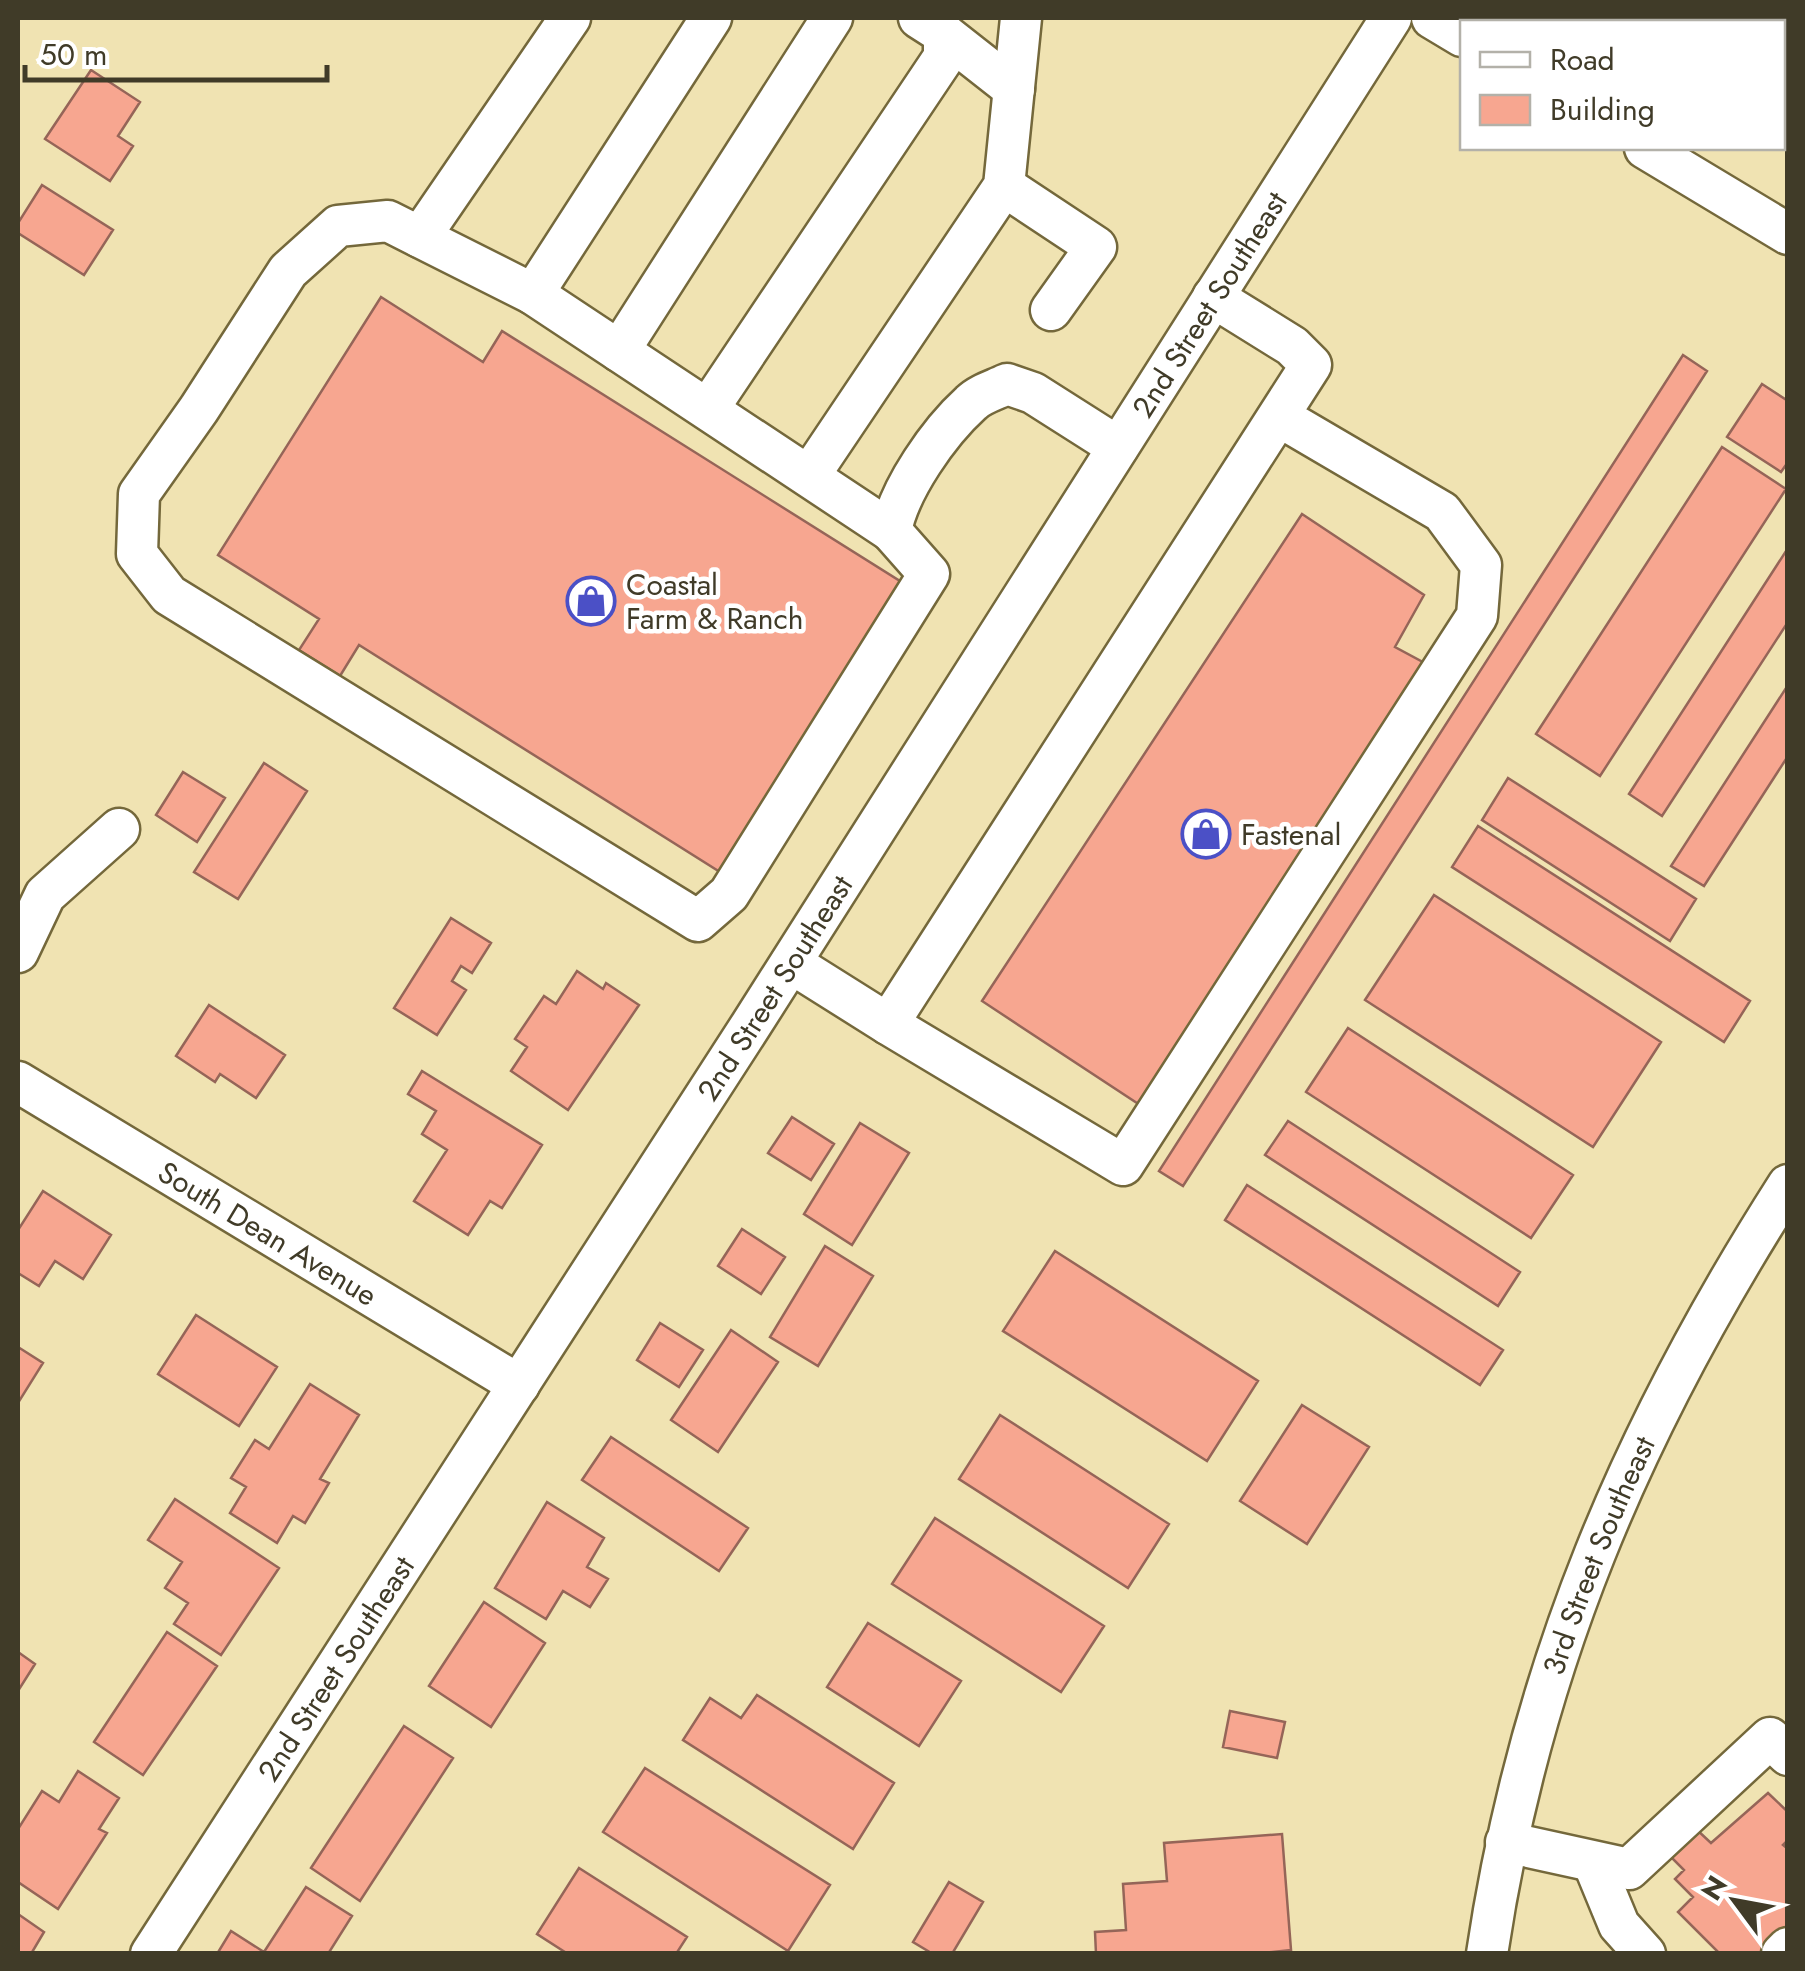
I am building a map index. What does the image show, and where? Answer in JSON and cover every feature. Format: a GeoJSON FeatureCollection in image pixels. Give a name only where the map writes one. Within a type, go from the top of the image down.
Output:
{"type":"FeatureCollection","features":[{"type":"Feature","properties":{"kind":"street"},"geometry":{"type":"LineString","coordinates":[[420,237],[570,18]]}},
{"type":"Feature","properties":{"kind":"street"},"geometry":{"type":"LineString","coordinates":[[533,294],[711,18]]}},
{"type":"Feature","properties":{"kind":"street"},"geometry":{"type":"LineString","coordinates":[[619,351],[832,18]]}},
{"type":"Feature","properties":{"kind":"street"},"geometry":{"type":"LineString","coordinates":[[809,476],[1004,186],[1021,18]]}},
{"type":"Feature","properties":{"kind":"street","name":"2nd Street Southeast"},"geometry":{"type":"LineString","coordinates":[[150,1954],[791,963],[1390,18]]}},
{"type":"Feature","properties":{"kind":"street"},"geometry":{"type":"LineString","coordinates":[[1432,18],[1460,35]]}},
{"type":"Feature","properties":{"kind":"street"},"geometry":{"type":"LineString","coordinates":[[708,410],[944,57],[932,26]]}},
{"type":"Feature","properties":{"kind":"street"},"geometry":{"type":"LineString","coordinates":[[932,26],[1014,89]]}},
{"type":"Feature","properties":{"kind":"street"},"geometry":{"type":"LineString","coordinates":[[1648,150],[1788,234]]}},
{"type":"Feature","properties":{"kind":"street"},"geometry":{"type":"LineString","coordinates":[[1004,186],[1096,247],[1052,310]]}},
{"type":"Feature","properties":{"kind":"street"},"geometry":{"type":"LineString","coordinates":[[388,221],[533,294],[891,531],[929,574],[729,894],[698,921],[169,595],[137,554],[139,494],[288,271],[338,226],[388,221]]}},
{"type":"Feature","properties":{"kind":"street"},"geometry":{"type":"LineString","coordinates":[[888,1024],[1310,365],[1292,346],[1214,297]]}},
{"type":"Feature","properties":{"kind":"street"},"geometry":{"type":"LineString","coordinates":[[891,531],[896,508],[915,471],[973,400],[1006,384],[1033,393],[1118,447]]}},
{"type":"Feature","properties":{"kind":"street"},"geometry":{"type":"LineString","coordinates":[[791,963],[1123,1165],[1478,616],[1481,565],[1442,512],[1280,417]]}},
{"type":"Feature","properties":{"kind":"street"},"geometry":{"type":"LineString","coordinates":[[18,952],[45,895],[120,829]]}},
{"type":"Feature","properties":{"kind":"street","name":"South Dean Avenue"},"geometry":{"type":"LineString","coordinates":[[18,1082],[518,1385]]}},
{"type":"Feature","properties":{"kind":"street","name":"3rd Street Southeast"},"geometry":{"type":"LineString","coordinates":[[1487,1954],[1506,1842],[1542,1700],[1602,1532],[1699,1332],[1788,1185]]}},
{"type":"Feature","properties":{"kind":"street"},"geometry":{"type":"LineString","coordinates":[[1506,1842],[1629,1870],[1770,1738],[1788,1756]]}},
{"type":"Feature","properties":{"kind":"street"},"geometry":{"type":"LineString","coordinates":[[1593,1862],[1619,1924],[1646,1954]]}},
{"type":"Feature","properties":{"kind":"street"},"geometry":{"type":"LineString","coordinates":[[1782,1954],[1788,1948]]}},
{"type":"Feature","properties":{"kind":"building"},"geometry":{"type":"Polygon","coordinates":[[[91,70],[140,102],[118,136],[133,146],[110,181],[45,139],[91,70]]]}},
{"type":"Feature","properties":{"kind":"building"},"geometry":{"type":"Polygon","coordinates":[[[42,185],[113,230],[84,275],[18,233],[18,223],[42,185]]]}},
{"type":"Feature","properties":{"kind":"building","name":"Coastal Farm & Ranch"},"geometry":{"type":"Polygon","coordinates":[[[381,297],[483,362],[502,331],[903,583],[720,872],[359,645],[340,676],[299,650],[319,619],[218,555],[381,297]]]}},
{"type":"Feature","properties":{"kind":"building"},"geometry":{"type":"Polygon","coordinates":[[[1683,355],[1707,371],[1183,1186],[1159,1171],[1683,355]]]}},
{"type":"Feature","properties":{"kind":"building"},"geometry":{"type":"Polygon","coordinates":[[[1762,384],[1788,401],[1788,462],[1781,472],[1727,437],[1762,384]]]}},
{"type":"Feature","properties":{"kind":"building"},"geometry":{"type":"Polygon","coordinates":[[[1722,447],[1786,489],[1600,776],[1536,734],[1722,447]]]}},
{"type":"Feature","properties":{"kind":"building","name":"Fastenal"},"geometry":{"type":"Polygon","coordinates":[[[1302,514],[1424,595],[1395,647],[1432,667],[1140,1105],[982,1001],[1302,514]]]}},
{"type":"Feature","properties":{"kind":"building"},"geometry":{"type":"Polygon","coordinates":[[[1788,548],[1788,622],[1662,816],[1629,794],[1788,548]]]}},
{"type":"Feature","properties":{"kind":"building"},"geometry":{"type":"Polygon","coordinates":[[[1788,685],[1788,756],[1704,886],[1671,866],[1788,685]]]}},
{"type":"Feature","properties":{"kind":"building"},"geometry":{"type":"Polygon","coordinates":[[[264,763],[307,791],[238,899],[194,872],[264,763]]]}},
{"type":"Feature","properties":{"kind":"building"},"geometry":{"type":"Polygon","coordinates":[[[183,772],[225,798],[197,842],[156,815],[183,772]]]}},
{"type":"Feature","properties":{"kind":"building"},"geometry":{"type":"Polygon","coordinates":[[[1508,778],[1696,899],[1670,941],[1482,820],[1508,778]]]}},
{"type":"Feature","properties":{"kind":"building"},"geometry":{"type":"Polygon","coordinates":[[[1478,826],[1750,1001],[1724,1042],[1452,867],[1478,826]]]}},
{"type":"Feature","properties":{"kind":"building"},"geometry":{"type":"Polygon","coordinates":[[[1434,895],[1661,1042],[1593,1147],[1365,1000],[1434,895]]]}},
{"type":"Feature","properties":{"kind":"building"},"geometry":{"type":"Polygon","coordinates":[[[451,918],[491,943],[472,973],[461,966],[452,981],[466,990],[437,1035],[394,1008],[451,918]]]}},
{"type":"Feature","properties":{"kind":"building"},"geometry":{"type":"Polygon","coordinates":[[[577,971],[603,989],[606,983],[639,1005],[568,1110],[511,1071],[527,1047],[515,1039],[544,996],[556,1004],[577,971]]]}},
{"type":"Feature","properties":{"kind":"building"},"geometry":{"type":"Polygon","coordinates":[[[209,1005],[285,1055],[256,1098],[220,1074],[215,1082],[176,1056],[209,1005]]]}},
{"type":"Feature","properties":{"kind":"building"},"geometry":{"type":"Polygon","coordinates":[[[1348,1028],[1573,1175],[1531,1238],[1306,1092],[1348,1028]]]}},
{"type":"Feature","properties":{"kind":"building"},"geometry":{"type":"Polygon","coordinates":[[[422,1071],[542,1145],[502,1208],[490,1201],[468,1235],[414,1201],[447,1150],[422,1134],[436,1111],[408,1094],[422,1071]]]}},
{"type":"Feature","properties":{"kind":"building"},"geometry":{"type":"Polygon","coordinates":[[[792,1117],[834,1144],[811,1180],[768,1153],[792,1117]]]}},
{"type":"Feature","properties":{"kind":"building"},"geometry":{"type":"Polygon","coordinates":[[[1288,1121],[1520,1272],[1498,1306],[1265,1155],[1288,1121]]]}},
{"type":"Feature","properties":{"kind":"building"},"geometry":{"type":"Polygon","coordinates":[[[860,1123],[909,1153],[852,1245],[804,1214],[860,1123]]]}},
{"type":"Feature","properties":{"kind":"building"},"geometry":{"type":"Polygon","coordinates":[[[1247,1185],[1503,1350],[1480,1385],[1225,1220],[1247,1185]]]}},
{"type":"Feature","properties":{"kind":"building"},"geometry":{"type":"Polygon","coordinates":[[[43,1191],[111,1235],[83,1279],[55,1261],[39,1286],[18,1273],[18,1230],[43,1191]]]}},
{"type":"Feature","properties":{"kind":"building"},"geometry":{"type":"Polygon","coordinates":[[[742,1229],[785,1257],[761,1294],[718,1266],[742,1229]]]}},
{"type":"Feature","properties":{"kind":"building"},"geometry":{"type":"Polygon","coordinates":[[[825,1246],[873,1276],[818,1366],[770,1337],[825,1246]]]}},
{"type":"Feature","properties":{"kind":"building"},"geometry":{"type":"Polygon","coordinates":[[[1055,1251],[1258,1381],[1207,1461],[1003,1331],[1055,1251]]]}},
{"type":"Feature","properties":{"kind":"building"},"geometry":{"type":"Polygon","coordinates":[[[196,1315],[277,1367],[239,1426],[158,1374],[196,1315]]]}},
{"type":"Feature","properties":{"kind":"building"},"geometry":{"type":"Polygon","coordinates":[[[660,1323],[703,1350],[679,1387],[637,1360],[660,1323]]]}},
{"type":"Feature","properties":{"kind":"building"},"geometry":{"type":"Polygon","coordinates":[[[731,1330],[778,1362],[718,1452],[671,1420],[731,1330]]]}},
{"type":"Feature","properties":{"kind":"building"},"geometry":{"type":"Polygon","coordinates":[[[18,1347],[43,1363],[18,1403],[18,1347]]]}},
{"type":"Feature","properties":{"kind":"building"},"geometry":{"type":"Polygon","coordinates":[[[310,1384],[359,1415],[320,1479],[329,1483],[305,1523],[293,1516],[277,1543],[230,1513],[246,1487],[231,1478],[255,1440],[269,1449],[310,1384]]]}},
{"type":"Feature","properties":{"kind":"building"},"geometry":{"type":"Polygon","coordinates":[[[1302,1405],[1369,1447],[1307,1544],[1240,1501],[1302,1405]]]}},
{"type":"Feature","properties":{"kind":"building"},"geometry":{"type":"Polygon","coordinates":[[[1000,1415],[1169,1524],[1128,1588],[959,1479],[1000,1415]]]}},
{"type":"Feature","properties":{"kind":"building"},"geometry":{"type":"Polygon","coordinates":[[[611,1437],[748,1528],[719,1571],[582,1480],[611,1437]]]}},
{"type":"Feature","properties":{"kind":"building"},"geometry":{"type":"Polygon","coordinates":[[[175,1499],[279,1568],[221,1655],[174,1624],[188,1603],[165,1588],[182,1562],[148,1540],[175,1499]]]}},
{"type":"Feature","properties":{"kind":"building"},"geometry":{"type":"Polygon","coordinates":[[[547,1502],[604,1538],[587,1567],[608,1579],[590,1607],[563,1591],[546,1619],[495,1588],[547,1502]]]}},
{"type":"Feature","properties":{"kind":"building"},"geometry":{"type":"Polygon","coordinates":[[[935,1518],[1104,1626],[1061,1692],[892,1584],[935,1518]]]}},
{"type":"Feature","properties":{"kind":"building"},"geometry":{"type":"Polygon","coordinates":[[[484,1602],[545,1643],[491,1727],[429,1686],[484,1602]]]}},
{"type":"Feature","properties":{"kind":"building"},"geometry":{"type":"Polygon","coordinates":[[[868,1623],[961,1681],[919,1746],[827,1687],[868,1623]]]}},
{"type":"Feature","properties":{"kind":"building"},"geometry":{"type":"Polygon","coordinates":[[[167,1632],[217,1666],[143,1775],[94,1742],[167,1632]]]}},
{"type":"Feature","properties":{"kind":"building"},"geometry":{"type":"Polygon","coordinates":[[[18,1652],[35,1664],[18,1691],[18,1652]]]}},
{"type":"Feature","properties":{"kind":"building"},"geometry":{"type":"Polygon","coordinates":[[[757,1695],[894,1783],[853,1849],[683,1740],[710,1698],[741,1718],[757,1695]]]}},
{"type":"Feature","properties":{"kind":"building"},"geometry":{"type":"Polygon","coordinates":[[[1230,1711],[1285,1722],[1277,1758],[1223,1747],[1230,1711]]]}},
{"type":"Feature","properties":{"kind":"building"},"geometry":{"type":"Polygon","coordinates":[[[404,1726],[453,1758],[360,1901],[311,1868],[404,1726]]]}},
{"type":"Feature","properties":{"kind":"building"},"geometry":{"type":"Polygon","coordinates":[[[645,1768],[830,1885],[788,1951],[603,1832],[645,1768]]]}},
{"type":"Feature","properties":{"kind":"building"},"geometry":{"type":"Polygon","coordinates":[[[78,1771],[119,1798],[99,1829],[107,1833],[58,1909],[18,1882],[18,1829],[42,1791],[59,1802],[78,1771]]]}},
{"type":"Feature","properties":{"kind":"building"},"geometry":{"type":"Polygon","coordinates":[[[1768,1793],[1788,1812],[1788,1840],[1783,1845],[1788,1849],[1788,1931],[1765,1954],[1720,1954],[1678,1912],[1693,1897],[1675,1879],[1684,1870],[1668,1854],[1695,1828],[1711,1843],[1768,1793]]]}},
{"type":"Feature","properties":{"kind":"building"},"geometry":{"type":"Polygon","coordinates":[[[1282,1834],[1291,1950],[1252,1954],[1096,1954],[1095,1932],[1126,1930],[1123,1884],[1167,1881],[1164,1843],[1282,1834]]]}},
{"type":"Feature","properties":{"kind":"building"},"geometry":{"type":"Polygon","coordinates":[[[579,1868],[687,1937],[676,1954],[568,1954],[537,1934],[579,1868]]]}},
{"type":"Feature","properties":{"kind":"building"},"geometry":{"type":"Polygon","coordinates":[[[949,1882],[983,1902],[952,1954],[933,1954],[913,1942],[949,1882]]]}},
{"type":"Feature","properties":{"kind":"building"},"geometry":{"type":"Polygon","coordinates":[[[306,1887],[352,1916],[328,1954],[217,1954],[231,1931],[264,1952],[306,1887]]]}},
{"type":"Feature","properties":{"kind":"building"},"geometry":{"type":"Polygon","coordinates":[[[18,1914],[44,1932],[31,1954],[18,1954],[18,1914]]]}},
{"type":"Feature","properties":{"kind":"place","name":"Coastal Farm & Ranch"},"geometry":{"type":"Point","coordinates":[591,601]}},
{"type":"Feature","properties":{"kind":"place","name":"Fastenal"},"geometry":{"type":"Point","coordinates":[1206,834]}}]}
